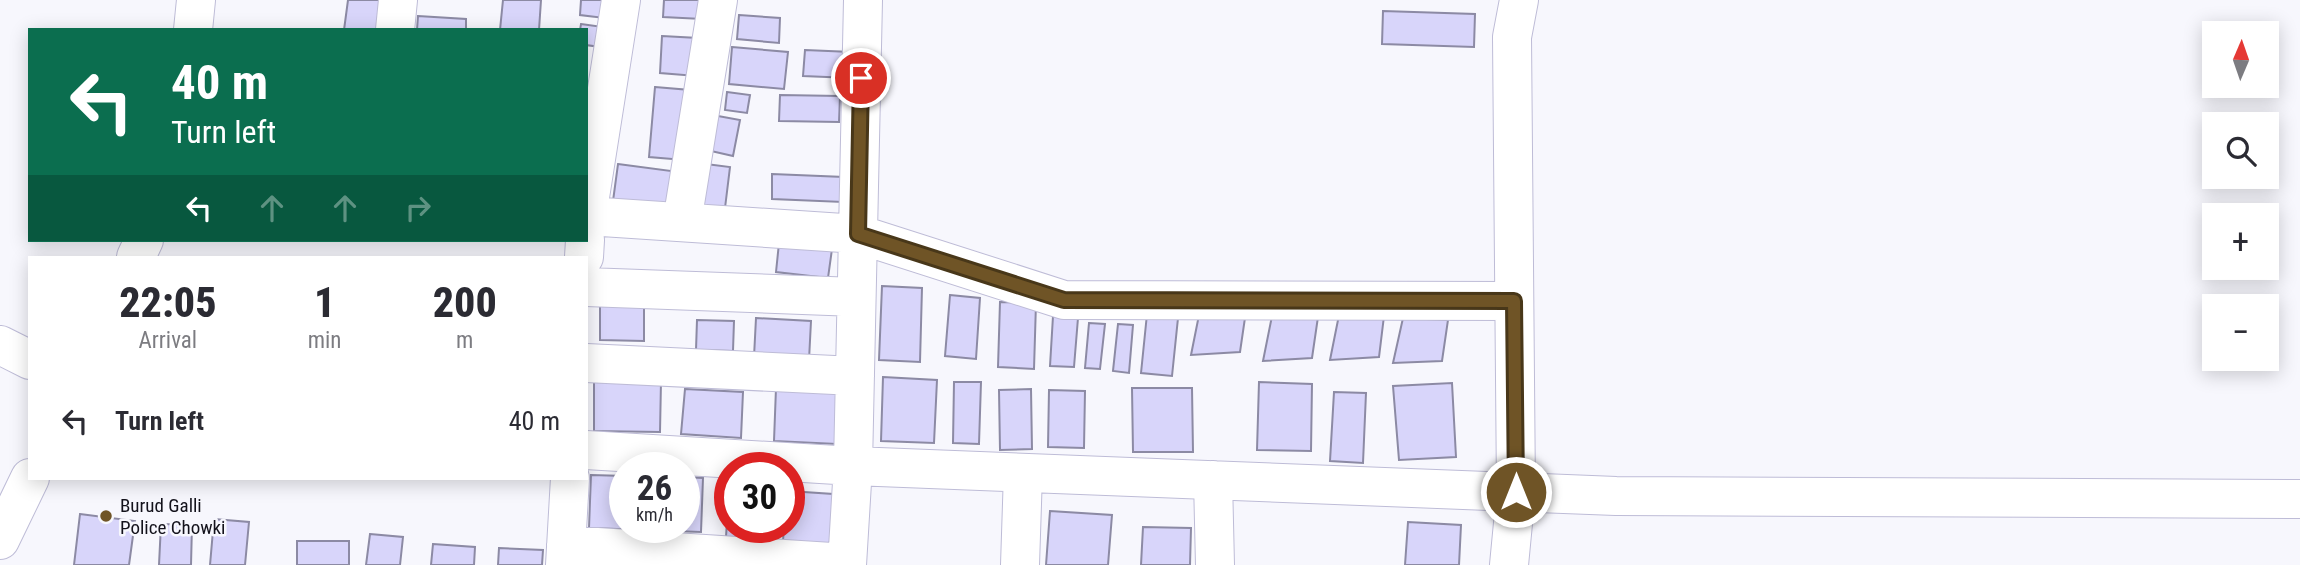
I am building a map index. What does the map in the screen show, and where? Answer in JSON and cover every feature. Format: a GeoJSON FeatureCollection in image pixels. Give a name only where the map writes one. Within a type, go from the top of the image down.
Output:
{"type":"FeatureCollection","features":[{"type":"Feature","properties":{"kind":"street"},"geometry":{"type":"LineString","coordinates":[[193,28],[196,0]]}},
{"type":"Feature","properties":{"kind":"street"},"geometry":{"type":"LineString","coordinates":[[395,28],[398,0]]}},
{"type":"Feature","properties":{"kind":"street"},"geometry":{"type":"LineString","coordinates":[[588,210],[621,0]]}},
{"type":"Feature","properties":{"kind":"street"},"geometry":{"type":"LineString","coordinates":[[682,222],[718,0]]}},
{"type":"Feature","properties":{"kind":"street"},"geometry":{"type":"LineString","coordinates":[[570,480],[565,555],[847,564],[853,466],[863,0]]}},
{"type":"Feature","properties":{"kind":"street"},"geometry":{"type":"LineString","coordinates":[[1509,565],[1516,492],[1512,37],[1519,0]]}},
{"type":"Feature","properties":{"kind":"street"},"geometry":{"type":"LineString","coordinates":[[588,216],[858,234],[1064,300],[1514,301]]}},
{"type":"Feature","properties":{"kind":"street"},"geometry":{"type":"LineString","coordinates":[[588,287],[856,297]]}},
{"type":"Feature","properties":{"kind":"street"},"geometry":{"type":"LineString","coordinates":[[0,345],[28,359]]}},
{"type":"Feature","properties":{"kind":"street"},"geometry":{"type":"LineString","coordinates":[[588,363],[855,376]]}},
{"type":"Feature","properties":{"kind":"street"},"geometry":{"type":"LineString","coordinates":[[588,450],[853,466],[1616,496],[2300,499]]}},
{"type":"Feature","properties":{"kind":"street"},"geometry":{"type":"LineString","coordinates":[[1020,565],[1023,472]]}},
{"type":"Feature","properties":{"kind":"street"},"geometry":{"type":"LineString","coordinates":[[0,540],[29,480]]}},
{"type":"Feature","properties":{"kind":"street"},"geometry":{"type":"LineString","coordinates":[[1213,480],[1215,565]]}},
{"type":"Feature","properties":{"kind":"building"},"geometry":{"type":"Polygon","coordinates":[[[348,0],[386,0],[386,28],[344,28],[348,0]]]}},
{"type":"Feature","properties":{"kind":"building"},"geometry":{"type":"Polygon","coordinates":[[[503,0],[541,0],[539,28],[500,28],[503,0]]]}},
{"type":"Feature","properties":{"kind":"building"},"geometry":{"type":"Polygon","coordinates":[[[581,0],[606,0],[604,18],[580,15],[581,0]]]}},
{"type":"Feature","properties":{"kind":"building"},"geometry":{"type":"Polygon","coordinates":[[[664,0],[703,0],[702,19],[663,17],[664,0]]]}},
{"type":"Feature","properties":{"kind":"building"},"geometry":{"type":"Polygon","coordinates":[[[1383,11],[1475,14],[1474,47],[1382,44],[1383,11]]]}},
{"type":"Feature","properties":{"kind":"building"},"geometry":{"type":"Polygon","coordinates":[[[739,15],[780,18],[779,43],[737,39],[739,15]]]}},
{"type":"Feature","properties":{"kind":"building"},"geometry":{"type":"Polygon","coordinates":[[[418,16],[466,19],[466,28],[417,28],[418,16]]]}},
{"type":"Feature","properties":{"kind":"building"},"geometry":{"type":"Polygon","coordinates":[[[581,24],[603,27],[601,47],[588,45],[588,28],[580,28],[581,24]]]}},
{"type":"Feature","properties":{"kind":"building"},"geometry":{"type":"Polygon","coordinates":[[[662,36],[698,38],[696,76],[660,73],[662,36]]]}},
{"type":"Feature","properties":{"kind":"building"},"geometry":{"type":"Polygon","coordinates":[[[732,47],[788,52],[784,89],[729,84],[732,47]]]}},
{"type":"Feature","properties":{"kind":"building"},"geometry":{"type":"Polygon","coordinates":[[[805,50],[851,52],[850,78],[803,76],[805,50]]]}},
{"type":"Feature","properties":{"kind":"building"},"geometry":{"type":"Polygon","coordinates":[[[655,87],[690,90],[684,160],[649,157],[655,87]]]}},
{"type":"Feature","properties":{"kind":"building"},"geometry":{"type":"Polygon","coordinates":[[[727,92],[750,95],[747,113],[725,110],[727,92]]]}},
{"type":"Feature","properties":{"kind":"building"},"geometry":{"type":"Polygon","coordinates":[[[780,95],[840,96],[839,122],[779,121],[780,95]]]}},
{"type":"Feature","properties":{"kind":"building"},"geometry":{"type":"Polygon","coordinates":[[[718,116],[740,120],[733,156],[711,151],[718,116]]]}},
{"type":"Feature","properties":{"kind":"building"},"geometry":{"type":"Polygon","coordinates":[[[618,164],[679,172],[674,210],[613,201],[618,164]]]}},
{"type":"Feature","properties":{"kind":"building"},"geometry":{"type":"Polygon","coordinates":[[[706,164],[730,167],[725,208],[700,205],[706,164]]]}},
{"type":"Feature","properties":{"kind":"building"},"geometry":{"type":"Polygon","coordinates":[[[772,174],[844,177],[843,202],[772,199],[772,174]]]}},
{"type":"Feature","properties":{"kind":"building"},"geometry":{"type":"Polygon","coordinates":[[[779,243],[832,249],[828,278],[776,272],[779,243]]]}},
{"type":"Feature","properties":{"kind":"building"},"geometry":{"type":"Polygon","coordinates":[[[882,286],[922,288],[920,362],[879,360],[882,286]]]}},
{"type":"Feature","properties":{"kind":"building"},"geometry":{"type":"Polygon","coordinates":[[[950,295],[980,298],[976,359],[945,356],[950,295]]]}},
{"type":"Feature","properties":{"kind":"building"},"geometry":{"type":"Polygon","coordinates":[[[1000,302],[1036,303],[1034,369],[998,367],[1000,302]]]}},
{"type":"Feature","properties":{"kind":"building"},"geometry":{"type":"Polygon","coordinates":[[[600,304],[644,305],[644,341],[600,340],[600,304]]]}},
{"type":"Feature","properties":{"kind":"building"},"geometry":{"type":"Polygon","coordinates":[[[1200,310],[1246,311],[1240,352],[1191,355],[1200,310]]]}},
{"type":"Feature","properties":{"kind":"building"},"geometry":{"type":"Polygon","coordinates":[[[1147,314],[1178,318],[1172,376],[1141,373],[1147,314]]]}},
{"type":"Feature","properties":{"kind":"building"},"geometry":{"type":"Polygon","coordinates":[[[1339,315],[1384,316],[1379,357],[1330,360],[1339,315]]]}},
{"type":"Feature","properties":{"kind":"building"},"geometry":{"type":"Polygon","coordinates":[[[1053,316],[1078,318],[1074,367],[1050,366],[1053,316]]]}},
{"type":"Feature","properties":{"kind":"building"},"geometry":{"type":"Polygon","coordinates":[[[1272,316],[1318,317],[1312,358],[1263,361],[1272,316]]]}},
{"type":"Feature","properties":{"kind":"building"},"geometry":{"type":"Polygon","coordinates":[[[756,318],[811,321],[809,360],[754,357],[756,318]]]}},
{"type":"Feature","properties":{"kind":"building"},"geometry":{"type":"Polygon","coordinates":[[[1403,318],[1448,320],[1442,361],[1393,363],[1403,318]]]}},
{"type":"Feature","properties":{"kind":"building"},"geometry":{"type":"Polygon","coordinates":[[[697,320],[734,321],[733,351],[696,350],[697,320]]]}},
{"type":"Feature","properties":{"kind":"building"},"geometry":{"type":"Polygon","coordinates":[[[1089,323],[1105,324],[1100,369],[1085,368],[1089,323]]]}},
{"type":"Feature","properties":{"kind":"building"},"geometry":{"type":"Polygon","coordinates":[[[1118,324],[1133,325],[1129,373],[1113,371],[1118,324]]]}},
{"type":"Feature","properties":{"kind":"building"},"geometry":{"type":"Polygon","coordinates":[[[883,377],[937,380],[934,443],[881,441],[883,377]]]}},
{"type":"Feature","properties":{"kind":"building"},"geometry":{"type":"Polygon","coordinates":[[[594,380],[661,381],[660,432],[594,431],[594,380]]]}},
{"type":"Feature","properties":{"kind":"building"},"geometry":{"type":"Polygon","coordinates":[[[954,382],[981,382],[979,444],[953,443],[954,382]]]}},
{"type":"Feature","properties":{"kind":"building"},"geometry":{"type":"Polygon","coordinates":[[[1259,382],[1312,384],[1311,451],[1257,450],[1259,382]]]}},
{"type":"Feature","properties":{"kind":"building"},"geometry":{"type":"Polygon","coordinates":[[[1452,383],[1456,457],[1399,460],[1393,386],[1452,383]]]}},
{"type":"Feature","properties":{"kind":"building"},"geometry":{"type":"Polygon","coordinates":[[[776,388],[840,391],[837,444],[774,441],[776,388]]]}},
{"type":"Feature","properties":{"kind":"building"},"geometry":{"type":"Polygon","coordinates":[[[1132,388],[1192,388],[1193,452],[1133,452],[1132,388]]]}},
{"type":"Feature","properties":{"kind":"building"},"geometry":{"type":"Polygon","coordinates":[[[685,389],[743,392],[741,438],[681,434],[685,389]]]}},
{"type":"Feature","properties":{"kind":"building"},"geometry":{"type":"Polygon","coordinates":[[[1031,389],[1032,449],[1000,450],[999,390],[1031,389]]]}},
{"type":"Feature","properties":{"kind":"building"},"geometry":{"type":"Polygon","coordinates":[[[1049,390],[1085,391],[1084,448],[1048,447],[1049,390]]]}},
{"type":"Feature","properties":{"kind":"building"},"geometry":{"type":"Polygon","coordinates":[[[1334,392],[1366,393],[1363,463],[1330,461],[1334,392]]]}},
{"type":"Feature","properties":{"kind":"building"},"geometry":{"type":"Polygon","coordinates":[[[591,475],[609,476],[609,529],[589,528],[591,475]]]}},
{"type":"Feature","properties":{"kind":"building"},"geometry":{"type":"Polygon","coordinates":[[[700,478],[703,478],[700,532],[700,478]]]}},
{"type":"Feature","properties":{"kind":"building"},"geometry":{"type":"Polygon","coordinates":[[[805,492],[833,494],[830,544],[805,542],[805,492]]]}},
{"type":"Feature","properties":{"kind":"building"},"geometry":{"type":"Polygon","coordinates":[[[1050,511],[1112,515],[1108,565],[1046,565],[1050,511]]]}},
{"type":"Feature","properties":{"kind":"building"},"geometry":{"type":"Polygon","coordinates":[[[80,514],[135,521],[129,565],[74,565],[80,514]]]}},
{"type":"Feature","properties":{"kind":"building"},"geometry":{"type":"Polygon","coordinates":[[[214,519],[249,522],[245,565],[210,565],[214,519]]]}},
{"type":"Feature","properties":{"kind":"building"},"geometry":{"type":"Polygon","coordinates":[[[1408,522],[1461,525],[1459,565],[1405,565],[1408,522]]]}},
{"type":"Feature","properties":{"kind":"building"},"geometry":{"type":"Polygon","coordinates":[[[161,524],[192,525],[191,565],[159,565],[161,524]]]}},
{"type":"Feature","properties":{"kind":"building"},"geometry":{"type":"Polygon","coordinates":[[[1143,527],[1191,528],[1190,565],[1141,565],[1143,527]]]}},
{"type":"Feature","properties":{"kind":"building"},"geometry":{"type":"Polygon","coordinates":[[[370,534],[403,537],[400,565],[366,565],[370,534]]]}},
{"type":"Feature","properties":{"kind":"building"},"geometry":{"type":"Polygon","coordinates":[[[297,541],[349,541],[349,565],[297,565],[297,541]]]}},
{"type":"Feature","properties":{"kind":"building"},"geometry":{"type":"Polygon","coordinates":[[[433,544],[475,547],[474,565],[431,565],[433,544]]]}},
{"type":"Feature","properties":{"kind":"building"},"geometry":{"type":"Polygon","coordinates":[[[499,548],[543,550],[542,565],[498,565],[499,548]]]}},
{"type":"Feature","properties":{"kind":"place","name":"Burud Galli Police Chowki"},"geometry":{"type":"Point","coordinates":[106,516]}},
{"type":"Feature","properties":{"kind":"route"},"geometry":{"type":"LineString","coordinates":[[861,78],[858,234],[1064,300],[1514,301],[1516,492]]}}]}
